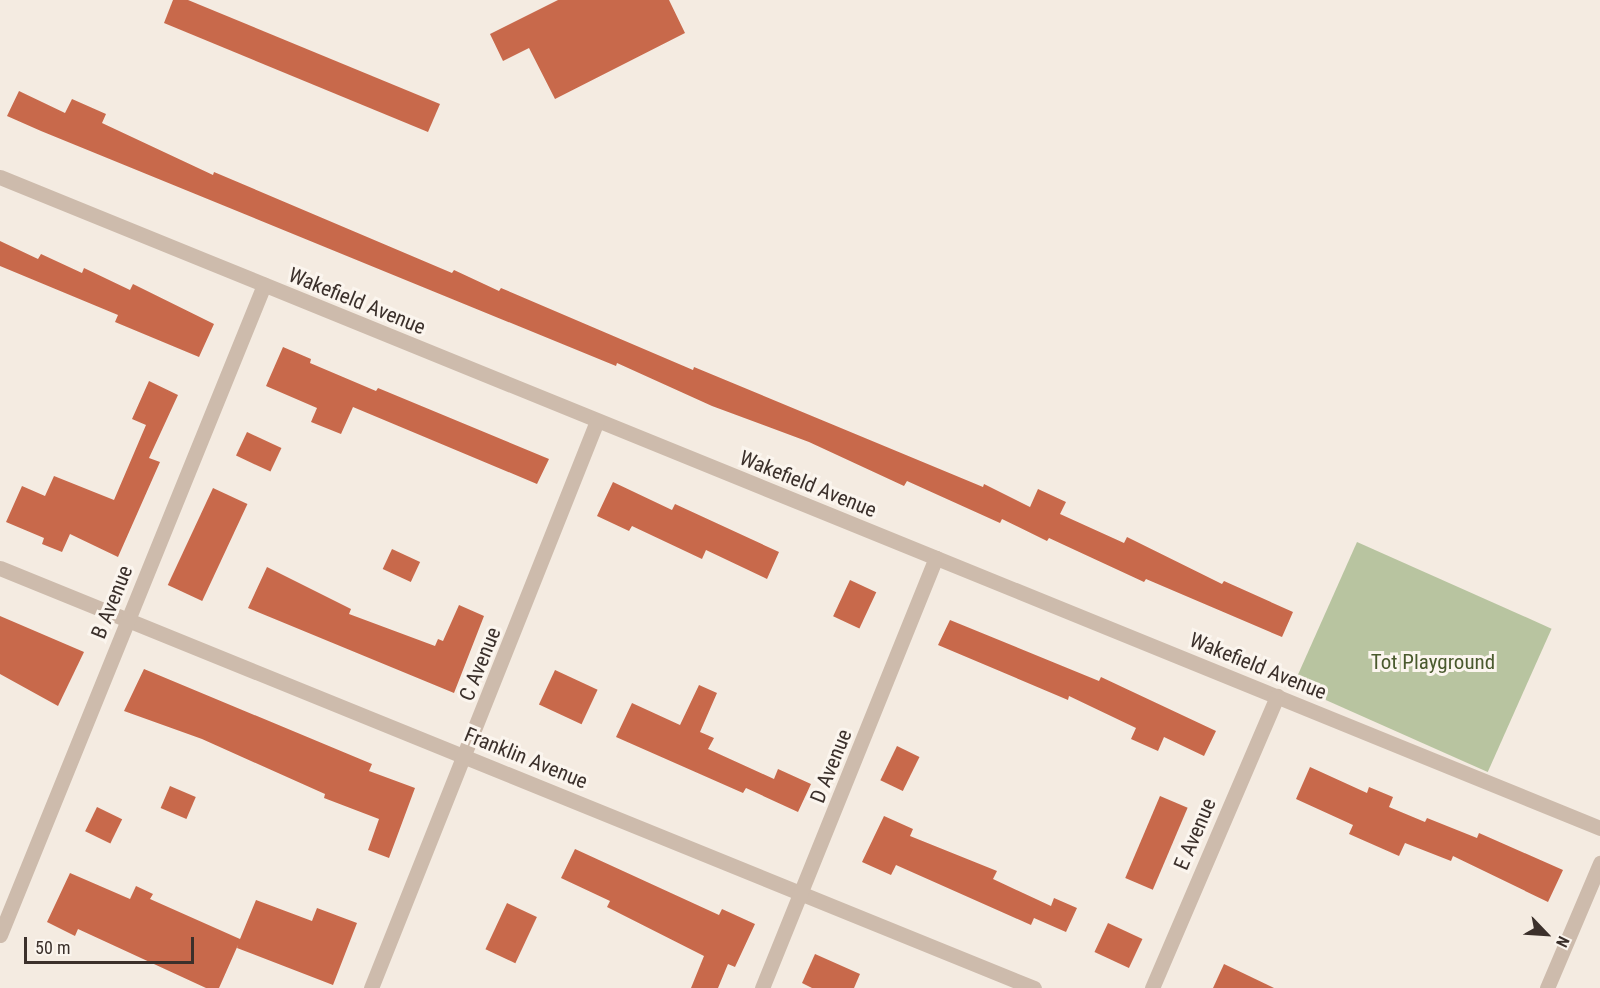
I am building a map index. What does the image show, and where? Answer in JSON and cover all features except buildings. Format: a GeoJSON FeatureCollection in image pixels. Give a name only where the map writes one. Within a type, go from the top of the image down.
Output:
{"type":"FeatureCollection","features":[{"type":"Feature","properties":{"kind":"street","name":"Wakefield Avenue"},"geometry":{"type":"LineString","coordinates":[[0,177],[1600,828]]}},
{"type":"Feature","properties":{"kind":"street","name":"B Avenue"},"geometry":{"type":"LineString","coordinates":[[0,935],[264,285]]}},
{"type":"Feature","properties":{"kind":"street","name":"C Avenue"},"geometry":{"type":"LineString","coordinates":[[371,988],[597,421]]}},
{"type":"Feature","properties":{"kind":"street","name":"D Avenue"},"geometry":{"type":"LineString","coordinates":[[762,988],[936,558]]}},
{"type":"Feature","properties":{"kind":"street","name":"Franklin Avenue"},"geometry":{"type":"LineString","coordinates":[[0,568],[1034,988]]}},
{"type":"Feature","properties":{"kind":"street","name":"E Avenue"},"geometry":{"type":"LineString","coordinates":[[1152,988],[1277,696]]}},
{"type":"Feature","properties":{"kind":"street"},"geometry":{"type":"LineString","coordinates":[[1547,988],[1600,863]]}},
{"type":"Feature","properties":{"kind":"green space","name":"Tot Playground"},"geometry":{"type":"Polygon","coordinates":[[[1357,542],[1552,629],[1488,772],[1293,685],[1357,542]]]}}]}
